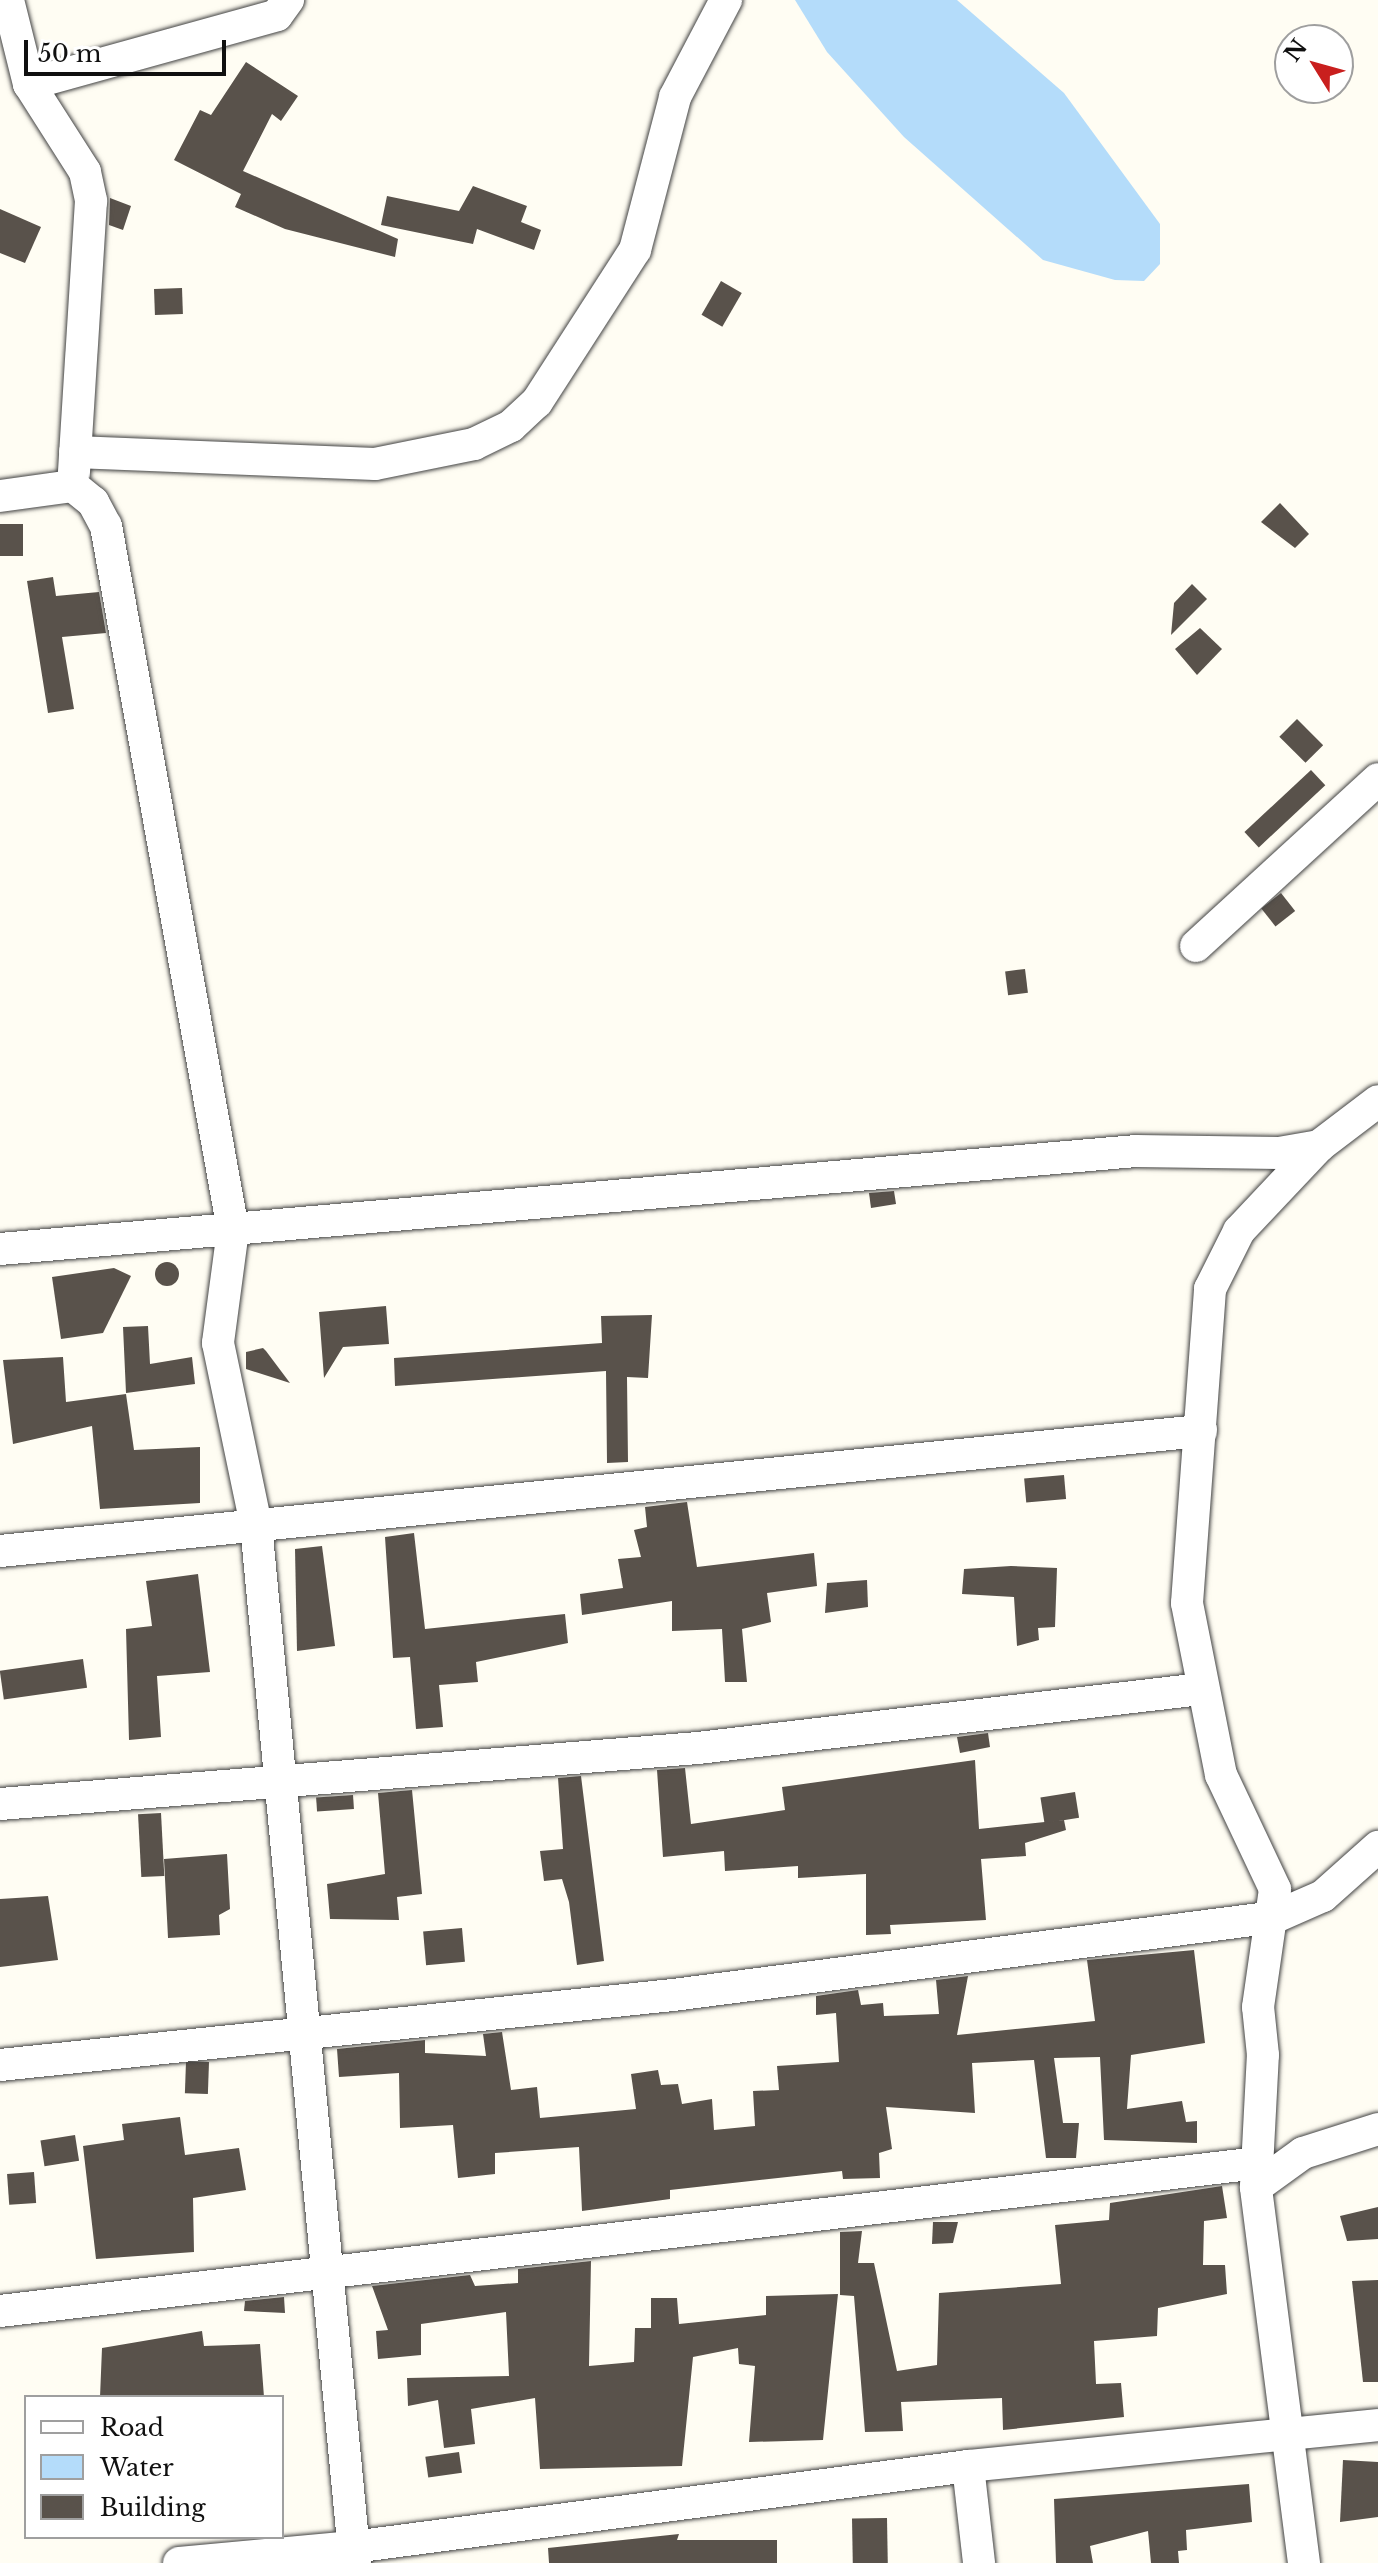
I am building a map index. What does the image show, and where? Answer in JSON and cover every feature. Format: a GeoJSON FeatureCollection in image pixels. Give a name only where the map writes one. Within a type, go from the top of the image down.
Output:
{"type":"FeatureCollection","features":[{"type":"Feature","properties":{"kind":"street"},"geometry":{"type":"LineString","coordinates":[[8,0],[29,84],[85,172],[91,201],[73,486]]}},
{"type":"Feature","properties":{"kind":"street"},"geometry":{"type":"LineString","coordinates":[[29,84],[277,15],[288,0]]}},
{"type":"Feature","properties":{"kind":"street"},"geometry":{"type":"LineString","coordinates":[[75,452],[375,464],[474,444],[511,426],[537,402],[635,250],[675,97],[726,0]]}},
{"type":"Feature","properties":{"kind":"street"},"geometry":{"type":"LineString","coordinates":[[0,496],[73,486],[93,502],[106,526],[233,1230],[218,1343],[256,1525],[283,1778],[354,2555]]}},
{"type":"Feature","properties":{"kind":"street"},"geometry":{"type":"LineString","coordinates":[[1196,946],[1378,779]]}},
{"type":"Feature","properties":{"kind":"street"},"geometry":{"type":"LineString","coordinates":[[1304,2563],[1257,2175],[1258,2007],[1275,1917],[1272,1876],[1227,1794],[1201,1689],[1187,1603],[1201,1431],[1206,1311],[1217,1269],[1239,1231],[1319,1146],[1378,1101]]}},
{"type":"Feature","properties":{"kind":"street"},"geometry":{"type":"LineString","coordinates":[[0,1249],[1136,1151],[1279,1153],[1319,1146]]}},
{"type":"Feature","properties":{"kind":"street"},"geometry":{"type":"LineString","coordinates":[[0,1551],[1201,1431]]}},
{"type":"Feature","properties":{"kind":"street"},"geometry":{"type":"LineString","coordinates":[[0,1804],[283,1778],[698,1748],[1201,1689]]}},
{"type":"Feature","properties":{"kind":"street"},"geometry":{"type":"LineString","coordinates":[[0,2065],[306,2038],[1275,1917],[1323,1896],[1378,1847]]}},
{"type":"Feature","properties":{"kind":"street"},"geometry":{"type":"LineString","coordinates":[[0,2311],[1257,2175],[1303,2153],[1378,2129]]}},
{"type":"Feature","properties":{"kind":"street"},"geometry":{"type":"LineString","coordinates":[[179,2563],[354,2555],[968,2466],[1378,2425]]}},
{"type":"Feature","properties":{"kind":"street"},"geometry":{"type":"LineString","coordinates":[[968,2466],[979,2563]]}},
{"type":"Feature","properties":{"kind":"water"},"geometry":{"type":"Polygon","coordinates":[[[795,0],[957,0],[1064,93],[1160,224],[1160,264],[1144,281],[1115,280],[1043,260],[904,137],[827,52],[795,0]]]}},
{"type":"Feature","properties":{"kind":"building"},"geometry":{"type":"Polygon","coordinates":[[[246,62],[298,96],[281,121],[272,114],[243,171],[398,239],[395,257],[285,229],[235,207],[241,194],[174,160],[200,110],[211,115],[246,62]]]}},
{"type":"Feature","properties":{"kind":"building"},"geometry":{"type":"Polygon","coordinates":[[[473,186],[527,206],[521,222],[541,230],[534,250],[477,229],[473,244],[381,225],[387,196],[459,211],[473,186]]]}},
{"type":"Feature","properties":{"kind":"building"},"geometry":{"type":"Polygon","coordinates":[[[110,198],[131,206],[123,230],[109,225],[110,198]]]}},
{"type":"Feature","properties":{"kind":"building"},"geometry":{"type":"Polygon","coordinates":[[[0,209],[41,227],[25,263],[0,253],[0,209]]]}},
{"type":"Feature","properties":{"kind":"building"},"geometry":{"type":"Polygon","coordinates":[[[721,281],[742,293],[722,327],[702,315],[721,281]]]}},
{"type":"Feature","properties":{"kind":"building"},"geometry":{"type":"Polygon","coordinates":[[[182,288],[183,314],[155,315],[154,289],[182,288]]]}},
{"type":"Feature","properties":{"kind":"building"},"geometry":{"type":"Polygon","coordinates":[[[1280,503],[1309,534],[1295,548],[1261,522],[1280,503]]]}},
{"type":"Feature","properties":{"kind":"building"},"geometry":{"type":"Polygon","coordinates":[[[0,524],[23,524],[23,556],[0,556],[0,524]]]}},
{"type":"Feature","properties":{"kind":"building"},"geometry":{"type":"Polygon","coordinates":[[[53,577],[56,596],[99,592],[106,633],[62,637],[74,709],[48,713],[27,581],[53,577]]]}},
{"type":"Feature","properties":{"kind":"building"},"geometry":{"type":"Polygon","coordinates":[[[1192,584],[1207,599],[1171,635],[1174,603],[1192,584]]]}},
{"type":"Feature","properties":{"kind":"building"},"geometry":{"type":"Polygon","coordinates":[[[1200,628],[1222,649],[1197,675],[1175,649],[1200,628]]]}},
{"type":"Feature","properties":{"kind":"building"},"geometry":{"type":"Polygon","coordinates":[[[1297,719],[1323,745],[1305,763],[1279,737],[1297,719]]]}},
{"type":"Feature","properties":{"kind":"building"},"geometry":{"type":"Polygon","coordinates":[[[1311,770],[1325,785],[1259,847],[1244,832],[1311,770]]]}},
{"type":"Feature","properties":{"kind":"building"},"geometry":{"type":"Polygon","coordinates":[[[1281,893],[1295,911],[1275,927],[1261,908],[1281,893]]]}},
{"type":"Feature","properties":{"kind":"building"},"geometry":{"type":"Polygon","coordinates":[[[1025,969],[1028,993],[1008,995],[1005,971],[1025,969]]]}},
{"type":"Feature","properties":{"kind":"building"},"geometry":{"type":"Polygon","coordinates":[[[894,1191],[896,1204],[871,1208],[869,1193],[894,1191]]]}},
{"type":"Feature","properties":{"kind":"building"},"geometry":{"type":"Polygon","coordinates":[[[167,1262],[175,1266],[179,1274],[175,1282],[167,1286],[159,1282],[155,1274],[159,1266],[167,1262]]]}},
{"type":"Feature","properties":{"kind":"building"},"geometry":{"type":"Polygon","coordinates":[[[114,1268],[131,1276],[103,1333],[61,1339],[52,1277],[114,1268]]]}},
{"type":"Feature","properties":{"kind":"building"},"geometry":{"type":"Polygon","coordinates":[[[386,1306],[389,1344],[343,1347],[324,1378],[319,1312],[386,1306]]]}},
{"type":"Feature","properties":{"kind":"building"},"geometry":{"type":"Polygon","coordinates":[[[652,1315],[648,1378],[627,1377],[628,1462],[607,1463],[606,1371],[395,1386],[394,1358],[602,1343],[601,1316],[652,1315]]]}},
{"type":"Feature","properties":{"kind":"building"},"geometry":{"type":"Polygon","coordinates":[[[148,1326],[150,1364],[192,1357],[195,1384],[126,1393],[123,1327],[148,1326]]]}},
{"type":"Feature","properties":{"kind":"building"},"geometry":{"type":"Polygon","coordinates":[[[263,1348],[290,1383],[246,1369],[246,1352],[263,1348]]]}},
{"type":"Feature","properties":{"kind":"building"},"geometry":{"type":"Polygon","coordinates":[[[63,1357],[66,1402],[126,1394],[134,1450],[200,1447],[200,1503],[100,1509],[92,1426],[13,1444],[3,1360],[63,1357]]]}},
{"type":"Feature","properties":{"kind":"building"},"geometry":{"type":"Polygon","coordinates":[[[1064,1475],[1066,1499],[1026,1502],[1024,1478],[1064,1475]]]}},
{"type":"Feature","properties":{"kind":"building"},"geometry":{"type":"Polygon","coordinates":[[[687,1502],[697,1567],[814,1553],[817,1586],[767,1593],[771,1622],[742,1629],[747,1682],[725,1682],[722,1629],[672,1631],[672,1601],[582,1615],[580,1594],[623,1588],[618,1559],[641,1557],[634,1530],[647,1527],[645,1507],[687,1502]]]}},
{"type":"Feature","properties":{"kind":"building"},"geometry":{"type":"Polygon","coordinates":[[[414,1533],[425,1629],[565,1614],[568,1643],[476,1662],[478,1682],[439,1685],[443,1727],[416,1729],[410,1657],[393,1658],[385,1537],[414,1533]]]}},
{"type":"Feature","properties":{"kind":"building"},"geometry":{"type":"Polygon","coordinates":[[[322,1546],[335,1646],[297,1651],[295,1549],[322,1546]]]}},
{"type":"Feature","properties":{"kind":"building"},"geometry":{"type":"Polygon","coordinates":[[[1011,1566],[1057,1568],[1055,1627],[1038,1628],[1039,1640],[1017,1646],[1014,1597],[962,1594],[964,1569],[1011,1566]]]}},
{"type":"Feature","properties":{"kind":"building"},"geometry":{"type":"Polygon","coordinates":[[[198,1574],[210,1672],[157,1676],[161,1737],[129,1740],[126,1629],[152,1626],[146,1581],[198,1574]]]}},
{"type":"Feature","properties":{"kind":"building"},"geometry":{"type":"Polygon","coordinates":[[[867,1580],[868,1607],[825,1613],[827,1583],[867,1580]]]}},
{"type":"Feature","properties":{"kind":"building"},"geometry":{"type":"Polygon","coordinates":[[[83,1659],[87,1688],[4,1699],[0,1671],[83,1659]]]}},
{"type":"Feature","properties":{"kind":"building"},"geometry":{"type":"Polygon","coordinates":[[[988,1733],[990,1747],[960,1753],[957,1737],[988,1733]]]}},
{"type":"Feature","properties":{"kind":"building"},"geometry":{"type":"Polygon","coordinates":[[[975,1760],[979,1829],[1064,1820],[1066,1830],[1025,1843],[1026,1856],[981,1859],[986,1920],[890,1925],[891,1934],[866,1935],[866,1874],[798,1878],[798,1866],[725,1871],[724,1851],[663,1857],[657,1770],[685,1768],[691,1824],[785,1810],[782,1787],[975,1760]]]}},
{"type":"Feature","properties":{"kind":"building"},"geometry":{"type":"Polygon","coordinates":[[[581,1776],[604,1961],[577,1965],[569,1902],[562,1879],[544,1881],[540,1851],[563,1849],[558,1778],[581,1776]]]}},
{"type":"Feature","properties":{"kind":"building"},"geometry":{"type":"Polygon","coordinates":[[[412,1790],[422,1894],[397,1897],[399,1920],[330,1919],[327,1884],[385,1874],[378,1793],[412,1790]]]}},
{"type":"Feature","properties":{"kind":"building"},"geometry":{"type":"Polygon","coordinates":[[[1075,1792],[1079,1818],[1044,1823],[1040,1797],[1075,1792]]]}},
{"type":"Feature","properties":{"kind":"building"},"geometry":{"type":"Polygon","coordinates":[[[353,1795],[354,1809],[317,1812],[316,1798],[353,1795]]]}},
{"type":"Feature","properties":{"kind":"building"},"geometry":{"type":"Polygon","coordinates":[[[161,1813],[164,1876],[141,1877],[138,1814],[161,1813]]]}},
{"type":"Feature","properties":{"kind":"building"},"geometry":{"type":"Polygon","coordinates":[[[227,1854],[230,1909],[219,1915],[220,1935],[168,1938],[164,1859],[227,1854]]]}},
{"type":"Feature","properties":{"kind":"building"},"geometry":{"type":"Polygon","coordinates":[[[48,1896],[58,1960],[0,1967],[0,1899],[48,1896]]]}},
{"type":"Feature","properties":{"kind":"building"},"geometry":{"type":"Polygon","coordinates":[[[462,1928],[465,1962],[426,1965],[423,1931],[462,1928]]]}},
{"type":"Feature","properties":{"kind":"building"},"geometry":{"type":"Polygon","coordinates":[[[1194,1950],[1205,2043],[1131,2055],[1127,2109],[1182,2101],[1186,2122],[1197,2121],[1197,2143],[1104,2140],[1100,2057],[1054,2058],[1063,2123],[1079,2123],[1076,2158],[1046,2158],[1034,2060],[972,2063],[975,2113],[886,2107],[892,2149],[879,2153],[880,2178],[843,2179],[842,2171],[670,2190],[670,2199],[582,2211],[579,2147],[495,2153],[495,2174],[458,2178],[453,2125],[400,2128],[399,2073],[339,2077],[337,2049],[425,2040],[425,2053],[486,2056],[483,2034],[502,2032],[511,2090],[537,2087],[540,2118],[636,2109],[631,2074],[658,2070],[661,2085],[678,2084],[682,2104],[712,2099],[714,2130],[755,2126],[753,2091],[779,2090],[777,2066],[839,2062],[836,2013],[816,2015],[816,1996],[858,1990],[861,2005],[883,2003],[884,2016],[939,2014],[936,1980],[968,1976],[957,2035],[1095,2021],[1087,1960],[1194,1950]]]}},
{"type":"Feature","properties":{"kind":"building"},"geometry":{"type":"Polygon","coordinates":[[[186,2061],[209,2062],[208,2094],[185,2093],[186,2061]]]}},
{"type":"Feature","properties":{"kind":"building"},"geometry":{"type":"Polygon","coordinates":[[[180,2117],[185,2155],[239,2148],[246,2190],[193,2198],[194,2252],[96,2259],[83,2146],[124,2140],[122,2124],[180,2117]]]}},
{"type":"Feature","properties":{"kind":"building"},"geometry":{"type":"Polygon","coordinates":[[[75,2135],[79,2161],[44,2166],[40,2140],[75,2135]]]}},
{"type":"Feature","properties":{"kind":"building"},"geometry":{"type":"Polygon","coordinates":[[[34,2172],[36,2203],[9,2205],[7,2174],[34,2172]]]}},
{"type":"Feature","properties":{"kind":"building"},"geometry":{"type":"Polygon","coordinates":[[[1222,2186],[1227,2218],[1204,2221],[1203,2265],[1225,2265],[1227,2294],[1158,2308],[1157,2336],[1094,2341],[1096,2384],[1121,2383],[1124,2417],[1003,2430],[1002,2398],[901,2402],[903,2431],[865,2432],[854,2296],[840,2295],[840,2232],[862,2231],[858,2263],[874,2263],[897,2371],[937,2365],[939,2293],[1061,2284],[1055,2225],[1109,2220],[1110,2203],[1222,2186]]]}},
{"type":"Feature","properties":{"kind":"building"},"geometry":{"type":"Polygon","coordinates":[[[1378,2207],[1378,2239],[1347,2241],[1340,2216],[1378,2207]]]}},
{"type":"Feature","properties":{"kind":"building"},"geometry":{"type":"Polygon","coordinates":[[[933,2222],[958,2222],[953,2243],[932,2244],[933,2222]]]}},
{"type":"Feature","properties":{"kind":"building"},"geometry":{"type":"Polygon","coordinates":[[[591,2261],[589,2366],[634,2362],[635,2328],[651,2328],[651,2298],[677,2298],[679,2324],[766,2315],[766,2296],[838,2294],[823,2440],[749,2442],[755,2366],[739,2364],[738,2348],[693,2357],[682,2466],[540,2469],[535,2398],[471,2409],[475,2444],[444,2448],[438,2400],[408,2406],[407,2378],[509,2376],[506,2312],[421,2324],[421,2355],[378,2359],[376,2331],[388,2330],[372,2286],[470,2275],[475,2286],[518,2283],[518,2269],[591,2261]]]}},
{"type":"Feature","properties":{"kind":"building"},"geometry":{"type":"Polygon","coordinates":[[[1378,2280],[1378,2382],[1363,2382],[1352,2281],[1378,2280]]]}},
{"type":"Feature","properties":{"kind":"building"},"geometry":{"type":"Polygon","coordinates":[[[284,2297],[285,2313],[244,2311],[245,2301],[284,2297]]]}},
{"type":"Feature","properties":{"kind":"building"},"geometry":{"type":"Polygon","coordinates":[[[202,2331],[204,2346],[260,2344],[264,2395],[100,2395],[102,2348],[202,2331]]]}},
{"type":"Feature","properties":{"kind":"building"},"geometry":{"type":"Polygon","coordinates":[[[459,2452],[462,2473],[428,2478],[425,2457],[459,2452]]]}},
{"type":"Feature","properties":{"kind":"building"},"geometry":{"type":"Polygon","coordinates":[[[1343,2460],[1378,2462],[1378,2517],[1340,2522],[1343,2460]]]}},
{"type":"Feature","properties":{"kind":"building"},"geometry":{"type":"Polygon","coordinates":[[[1249,2484],[1252,2522],[1186,2530],[1187,2550],[1178,2551],[1179,2563],[1151,2563],[1148,2531],[1090,2546],[1093,2563],[1056,2563],[1054,2499],[1249,2484]]]}},
{"type":"Feature","properties":{"kind":"building"},"geometry":{"type":"Polygon","coordinates":[[[887,2518],[888,2563],[853,2563],[852,2519],[887,2518]]]}},
{"type":"Feature","properties":{"kind":"building"},"geometry":{"type":"Polygon","coordinates":[[[679,2534],[677,2540],[777,2540],[777,2563],[549,2563],[548,2548],[679,2534]]]}}]}
